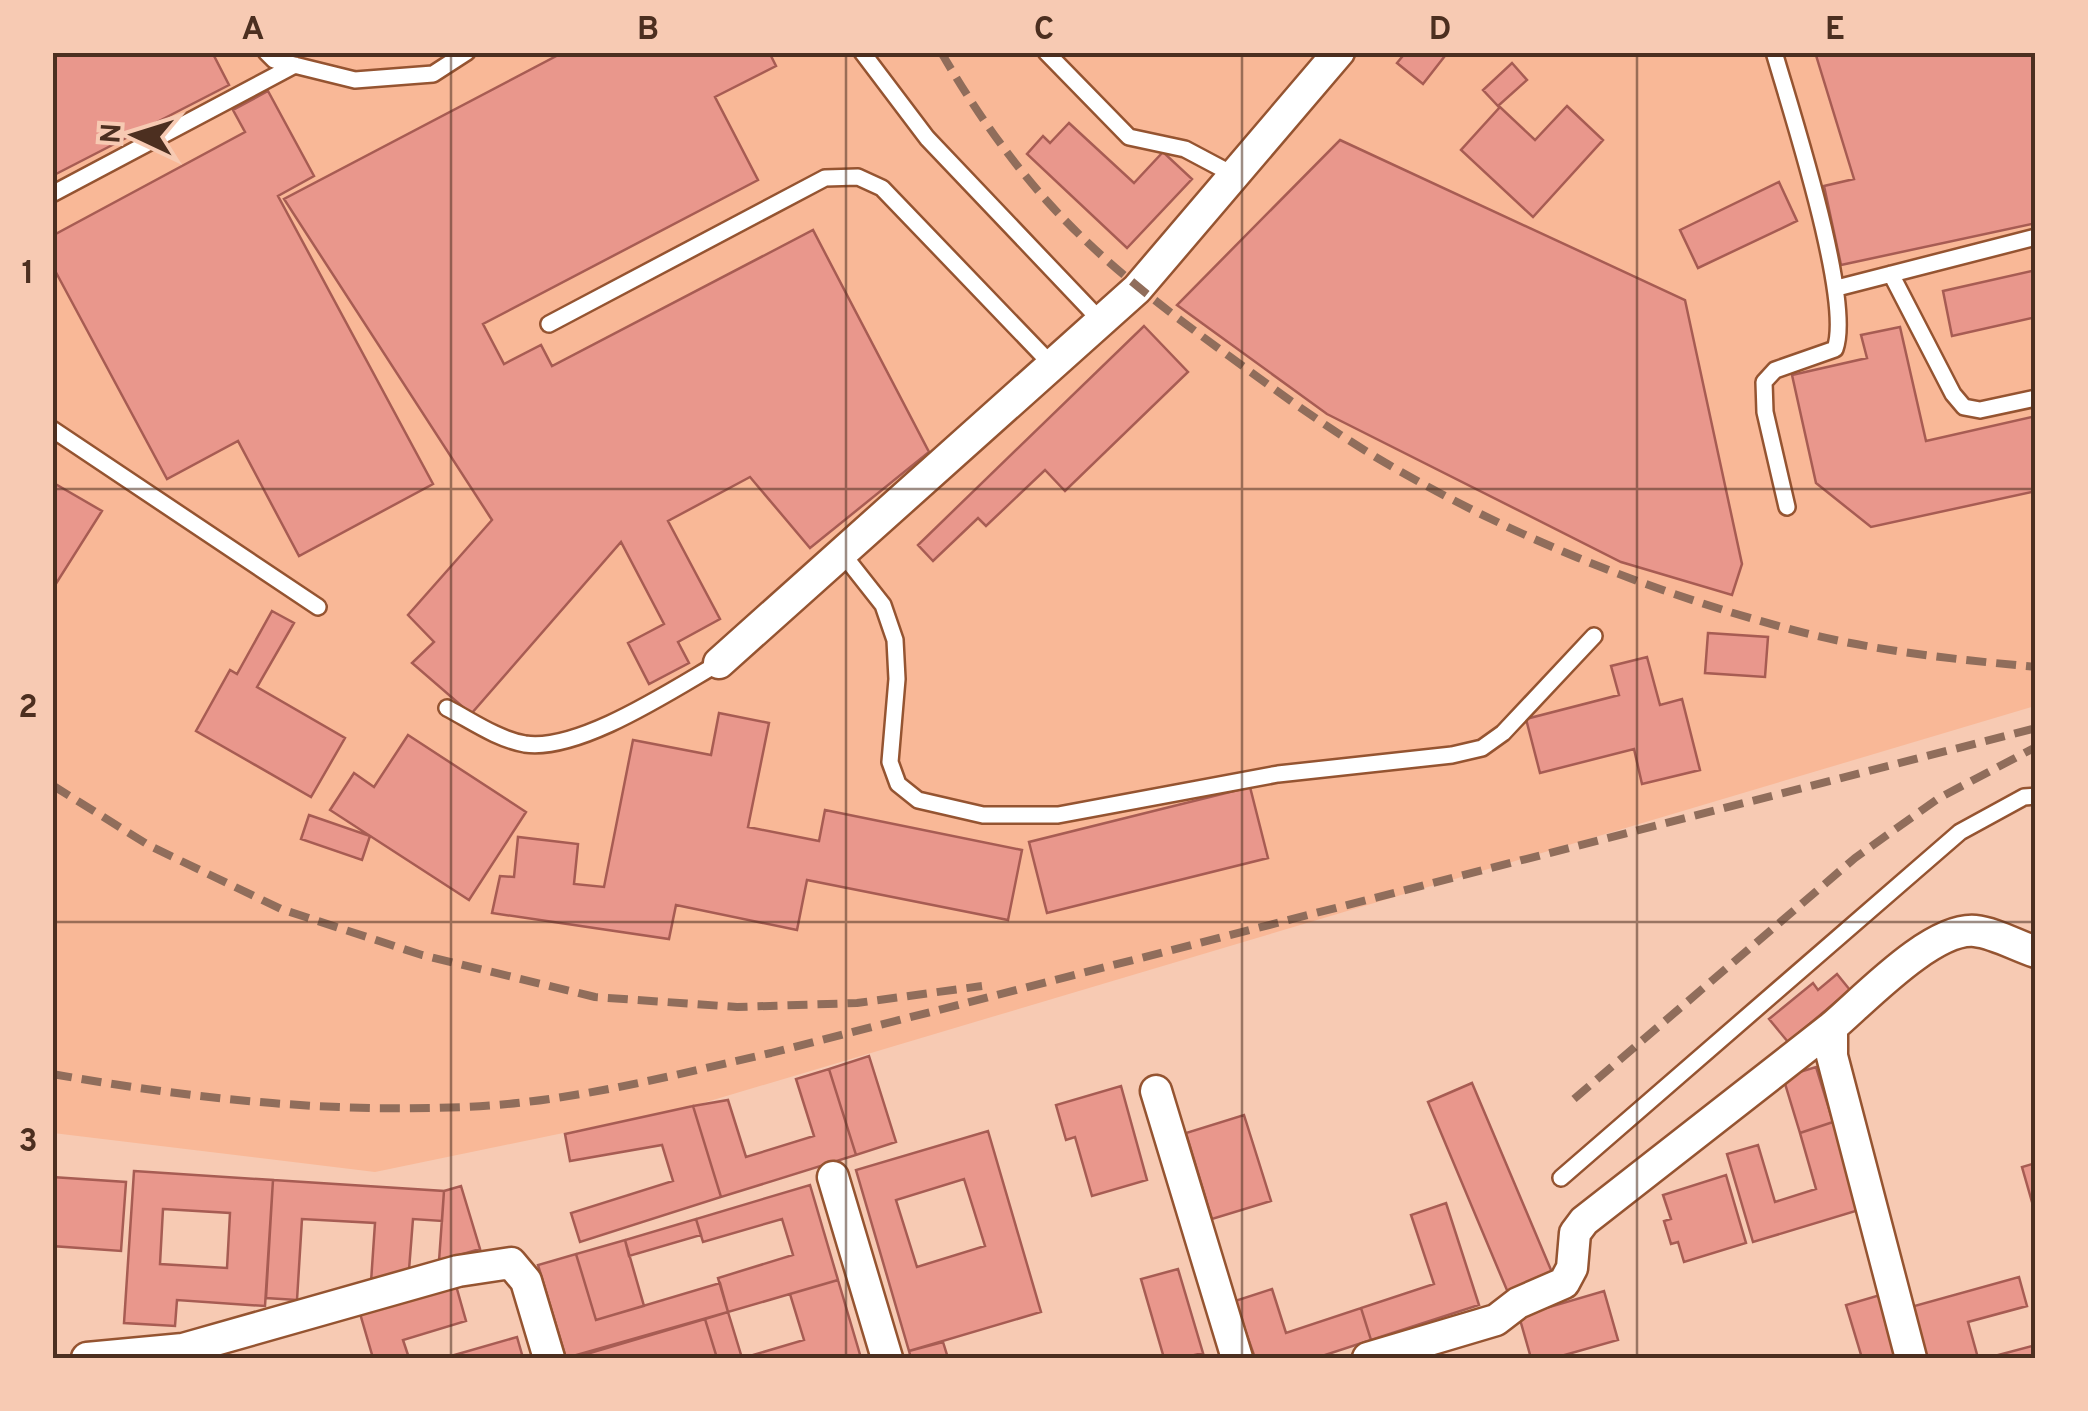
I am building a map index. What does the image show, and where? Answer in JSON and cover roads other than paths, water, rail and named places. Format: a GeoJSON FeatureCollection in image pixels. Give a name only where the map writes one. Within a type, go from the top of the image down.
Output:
{"type":"FeatureCollection","features":[{"type":"Feature","properties":{"kind":"street"},"geometry":{"type":"LineString","coordinates":[[718,663],[1136,289],[1339,52]]}},
{"type":"Feature","properties":{"kind":"street"},"geometry":{"type":"LineString","coordinates":[[1368,1358],[1496,1320],[1518,1304],[1564,1283],[1572,1268],[1575,1233],[1584,1221],[1832,1027],[1926,948],[1952,934],[1976,931],[2036,952]]}},
{"type":"Feature","properties":{"kind":"street"},"geometry":{"type":"LineString","coordinates":[[1832,1027],[1832,1056],[1911,1358]]}},
{"type":"Feature","properties":{"kind":"street"},"geometry":{"type":"LineString","coordinates":[[1156,1091],[1237,1358]]}},
{"type":"Feature","properties":{"kind":"street"},"geometry":{"type":"LineString","coordinates":[[833,1177],[888,1358]]}},
{"type":"Feature","properties":{"kind":"street"},"geometry":{"type":"LineString","coordinates":[[87,1358],[184,1354],[458,1271],[510,1262],[526,1281],[549,1358]]}},
{"type":"Feature","properties":{"kind":"lane"},"geometry":{"type":"LineString","coordinates":[[266,52],[274,60],[355,80],[433,74],[468,52]]}},
{"type":"Feature","properties":{"kind":"lane"},"geometry":{"type":"LineString","coordinates":[[862,52],[927,138],[1101,320]]}},
{"type":"Feature","properties":{"kind":"lane"},"geometry":{"type":"LineString","coordinates":[[1046,52],[1130,138],[1185,149],[1234,175]]}},
{"type":"Feature","properties":{"kind":"lane"},"geometry":{"type":"LineString","coordinates":[[1774,52],[1837,288],[1840,336],[1836,349],[1776,370],[1764,382],[1765,412],[1786,507]]}},
{"type":"Feature","properties":{"kind":"lane"},"geometry":{"type":"LineString","coordinates":[[52,194],[295,65]]}},
{"type":"Feature","properties":{"kind":"lane"},"geometry":{"type":"LineString","coordinates":[[549,324],[825,178],[858,177],[882,188],[1052,365]]}},
{"type":"Feature","properties":{"kind":"lane"},"geometry":{"type":"LineString","coordinates":[[1837,288],[2036,236]]}},
{"type":"Feature","properties":{"kind":"lane"},"geometry":{"type":"LineString","coordinates":[[1892,274],[1952,394],[1964,407],[1980,410],[2036,398]]}},
{"type":"Feature","properties":{"kind":"lane"},"geometry":{"type":"LineString","coordinates":[[52,429],[318,606]]}},
{"type":"Feature","properties":{"kind":"lane"},"geometry":{"type":"LineString","coordinates":[[842,553],[883,606],[895,640],[897,680],[890,762],[898,784],[918,800],[982,814],[1058,815],[1278,774],[1452,755],[1482,748],[1503,734],[1594,636]]}},
{"type":"Feature","properties":{"kind":"lane"},"geometry":{"type":"LineString","coordinates":[[447,708],[506,739],[552,744],[628,716],[718,663]]}},
{"type":"Feature","properties":{"kind":"lane"},"geometry":{"type":"LineString","coordinates":[[1561,1178],[1960,832],[2024,797],[2036,796]]}},
{"type":"Feature","properties":{"kind":"railway"},"geometry":{"type":"LineString","coordinates":[[941,52],[1017,165],[1046,200],[1111,264],[1180,320],[1303,409],[1426,486],[1575,556],[1730,612],[1876,648],[2036,667]]}},
{"type":"Feature","properties":{"kind":"railway"},"geometry":{"type":"LineString","coordinates":[[52,1074],[206,1097],[359,1108],[463,1107],[580,1094],[771,1053],[2036,728]]}},
{"type":"Feature","properties":{"kind":"railway"},"geometry":{"type":"LineString","coordinates":[[1574,1099],[1855,858],[1939,798],[2036,747]]}},
{"type":"Feature","properties":{"kind":"railway"},"geometry":{"type":"LineString","coordinates":[[52,785],[150,846],[281,909],[422,955],[595,997],[737,1007],[857,1003],[982,986]]}}]}
